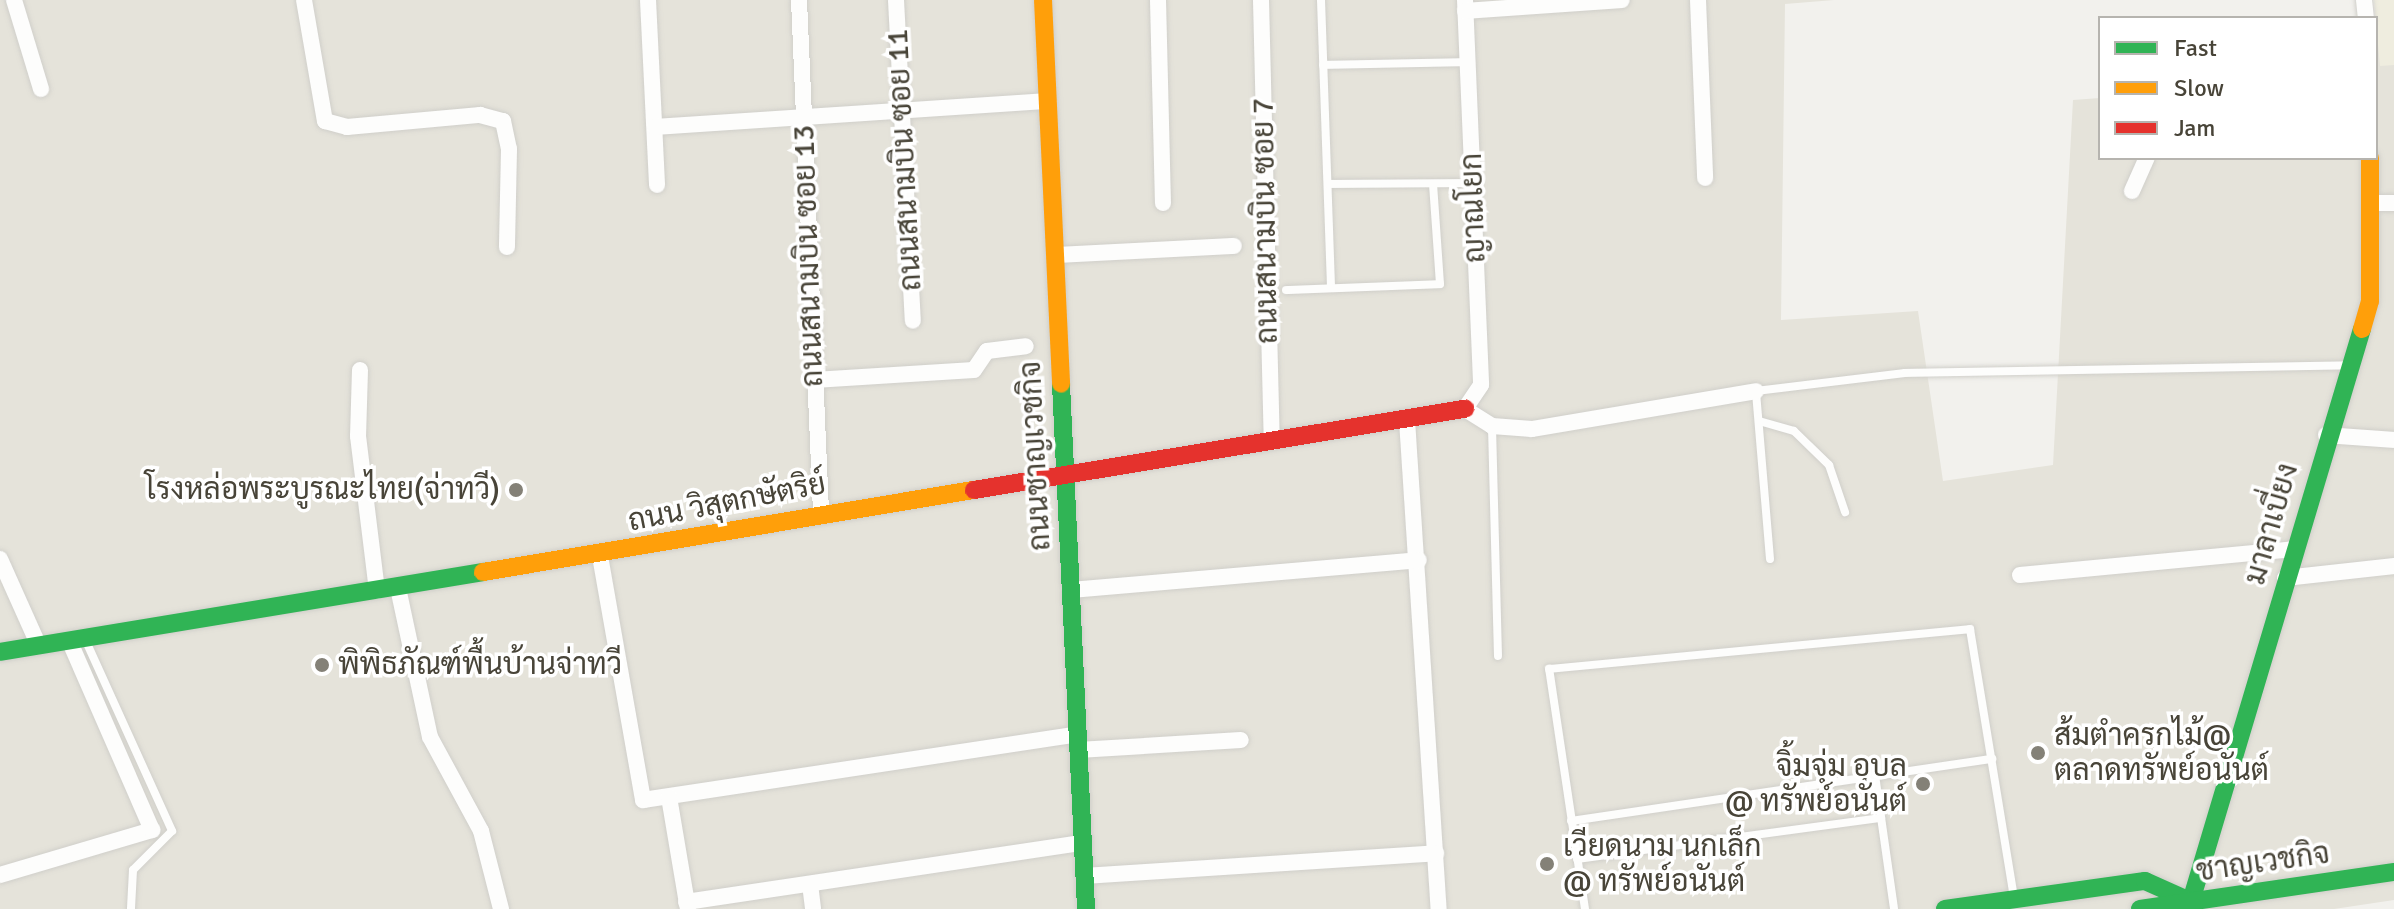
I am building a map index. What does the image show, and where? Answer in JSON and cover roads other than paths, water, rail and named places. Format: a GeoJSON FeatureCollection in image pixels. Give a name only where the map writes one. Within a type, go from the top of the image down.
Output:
{"type":"FeatureCollection","features":[{"type":"Feature","properties":{"kind":"street"},"geometry":{"type":"LineString","coordinates":[[14,0],[41,89]]}},
{"type":"Feature","properties":{"kind":"street"},"geometry":{"type":"LineString","coordinates":[[304,0],[325,121],[347,127],[480,115],[503,121],[509,149],[507,247]]}},
{"type":"Feature","properties":{"kind":"street"},"geometry":{"type":"LineString","coordinates":[[648,0],[657,185]]}},
{"type":"Feature","properties":{"kind":"street","name":"ถนนสนามบิน ซอย 13"},"geometry":{"type":"LineString","coordinates":[[799,0],[821,513]]}},
{"type":"Feature","properties":{"kind":"street","name":"ถนนสนามบิน ซอย 11"},"geometry":{"type":"LineString","coordinates":[[896,0],[913,321]]}},
{"type":"Feature","properties":{"kind":"street","name":"ถนนชาญเวชกิจ"},"geometry":{"type":"LineString","coordinates":[[1043,0],[1086,909]]}},
{"type":"Feature","properties":{"kind":"street"},"geometry":{"type":"LineString","coordinates":[[1158,0],[1163,203]]}},
{"type":"Feature","properties":{"kind":"street","name":"ถนนสนามบิน ซอย 7"},"geometry":{"type":"LineString","coordinates":[[1261,0],[1272,442]]}},
{"type":"Feature","properties":{"kind":"street"},"geometry":{"type":"LineString","coordinates":[[1465,6],[1622,0]]}},
{"type":"Feature","properties":{"kind":"street"},"geometry":{"type":"LineString","coordinates":[[1698,0],[1705,178]]}},
{"type":"Feature","properties":{"kind":"street","name":"ญาณโยก"},"geometry":{"type":"LineString","coordinates":[[1465,6],[1481,385],[1465,409]]}},
{"type":"Feature","properties":{"kind":"street"},"geometry":{"type":"LineString","coordinates":[[655,127],[1048,101]]}},
{"type":"Feature","properties":{"kind":"street"},"geometry":{"type":"LineString","coordinates":[[2132,191],[2146,160]]}},
{"type":"Feature","properties":{"kind":"street","name":"มาลาเบี่ยง"},"geometry":{"type":"LineString","coordinates":[[2191,901],[2326,435],[2353,365],[2370,301],[2370,160]]}},
{"type":"Feature","properties":{"kind":"street"},"geometry":{"type":"LineString","coordinates":[[2371,203],[2394,203]]}},
{"type":"Feature","properties":{"kind":"street"},"geometry":{"type":"LineString","coordinates":[[1055,255],[1234,246]]}},
{"type":"Feature","properties":{"kind":"street"},"geometry":{"type":"LineString","coordinates":[[814,380],[974,370],[987,351],[1026,346]]}},
{"type":"Feature","properties":{"kind":"street"},"geometry":{"type":"LineString","coordinates":[[360,370],[359,449],[377,591]]}},
{"type":"Feature","properties":{"kind":"street"},"geometry":{"type":"LineString","coordinates":[[1465,409],[1492,426],[1532,429],[1756,391]]}},
{"type":"Feature","properties":{"kind":"street","name":"ถนน วิสุตกษัตริย์"},"geometry":{"type":"LineString","coordinates":[[0,652],[600,556],[821,513],[1465,409]]}},
{"type":"Feature","properties":{"kind":"street"},"geometry":{"type":"LineString","coordinates":[[1407,420],[1419,560],[1439,909]]}},
{"type":"Feature","properties":{"kind":"street"},"geometry":{"type":"LineString","coordinates":[[2326,435],[2394,440]]}},
{"type":"Feature","properties":{"kind":"street"},"geometry":{"type":"LineString","coordinates":[[2020,575],[2294,549]]}},
{"type":"Feature","properties":{"kind":"street"},"geometry":{"type":"LineString","coordinates":[[600,556],[643,800],[1078,742],[1241,740]]}},
{"type":"Feature","properties":{"kind":"street"},"geometry":{"type":"LineString","coordinates":[[0,559],[39,646]]}},
{"type":"Feature","properties":{"kind":"street"},"geometry":{"type":"LineString","coordinates":[[1070,590],[1419,560]]}},
{"type":"Feature","properties":{"kind":"street"},"geometry":{"type":"LineString","coordinates":[[2285,578],[2394,566]]}},
{"type":"Feature","properties":{"kind":"street"},"geometry":{"type":"LineString","coordinates":[[398,588],[430,737],[481,831],[501,909]]}},
{"type":"Feature","properties":{"kind":"street"},"geometry":{"type":"LineString","coordinates":[[0,875],[152,830],[77,639]]}},
{"type":"Feature","properties":{"kind":"street"},"geometry":{"type":"LineString","coordinates":[[669,797],[687,905],[1082,843]]}},
{"type":"Feature","properties":{"kind":"street"},"geometry":{"type":"LineString","coordinates":[[1084,876],[1436,853]]}},
{"type":"Feature","properties":{"kind":"street","name":"ชาญเวชกิจ"},"geometry":{"type":"LineString","coordinates":[[2140,909],[2394,872]]}},
{"type":"Feature","properties":{"kind":"street"},"geometry":{"type":"LineString","coordinates":[[1945,909],[2145,881],[2191,901]]}},
{"type":"Feature","properties":{"kind":"street"},"geometry":{"type":"LineString","coordinates":[[810,884],[813,909]]}},
{"type":"Feature","properties":{"kind":"lane"},"geometry":{"type":"LineString","coordinates":[[1321,0],[1331,288]]}},
{"type":"Feature","properties":{"kind":"lane"},"geometry":{"type":"LineString","coordinates":[[1323,65],[1468,62]]}},
{"type":"Feature","properties":{"kind":"lane"},"geometry":{"type":"LineString","coordinates":[[1328,184],[1473,183]]}},
{"type":"Feature","properties":{"kind":"lane"},"geometry":{"type":"LineString","coordinates":[[1286,290],[1440,284],[1433,184]]}},
{"type":"Feature","properties":{"kind":"lane"},"geometry":{"type":"LineString","coordinates":[[1770,559],[1756,391],[1905,373],[2353,365]]}},
{"type":"Feature","properties":{"kind":"lane"},"geometry":{"type":"LineString","coordinates":[[1759,421],[1794,431],[1829,465],[1845,512]]}},
{"type":"Feature","properties":{"kind":"lane"},"geometry":{"type":"LineString","coordinates":[[1492,426],[1498,656]]}},
{"type":"Feature","properties":{"kind":"lane"},"geometry":{"type":"LineString","coordinates":[[1585,909],[1549,669],[1970,629],[2014,899]]}},
{"type":"Feature","properties":{"kind":"lane"},"geometry":{"type":"LineString","coordinates":[[77,639],[172,831],[133,870],[132,907]]}},
{"type":"Feature","properties":{"kind":"lane"},"geometry":{"type":"LineString","coordinates":[[1571,821],[1992,759]]}},
{"type":"Feature","properties":{"kind":"lane"},"geometry":{"type":"LineString","coordinates":[[1875,775],[1894,909]]}},
{"type":"Feature","properties":{"kind":"lane"},"geometry":{"type":"LineString","coordinates":[[1577,859],[1881,818]]}},
{"type":"Feature","properties":{"kind":"place","name":"โรงหล่อพระบูรณะไทย(จ่าทวี)"},"geometry":{"type":"Point","coordinates":[516,490]}},
{"type":"Feature","properties":{"kind":"place","name":"พิพิธภัณฑ์พื้นบ้านจ่าทวี"},"geometry":{"type":"Point","coordinates":[322,665]}},
{"type":"Feature","properties":{"kind":"place","name":"ส้มตำครกไม้@ ตลาดทรัพย์อนันต์"},"geometry":{"type":"Point","coordinates":[2038,753]}},
{"type":"Feature","properties":{"kind":"place","name":"จิ้มจุ่ม อุบล @ ทรัพย์อนันต์"},"geometry":{"type":"Point","coordinates":[1923,784]}},
{"type":"Feature","properties":{"kind":"place","name":"เวียดนาม นกเล็ก @ ทรัพย์อนันต์"},"geometry":{"type":"Point","coordinates":[1547,864]}}]}
